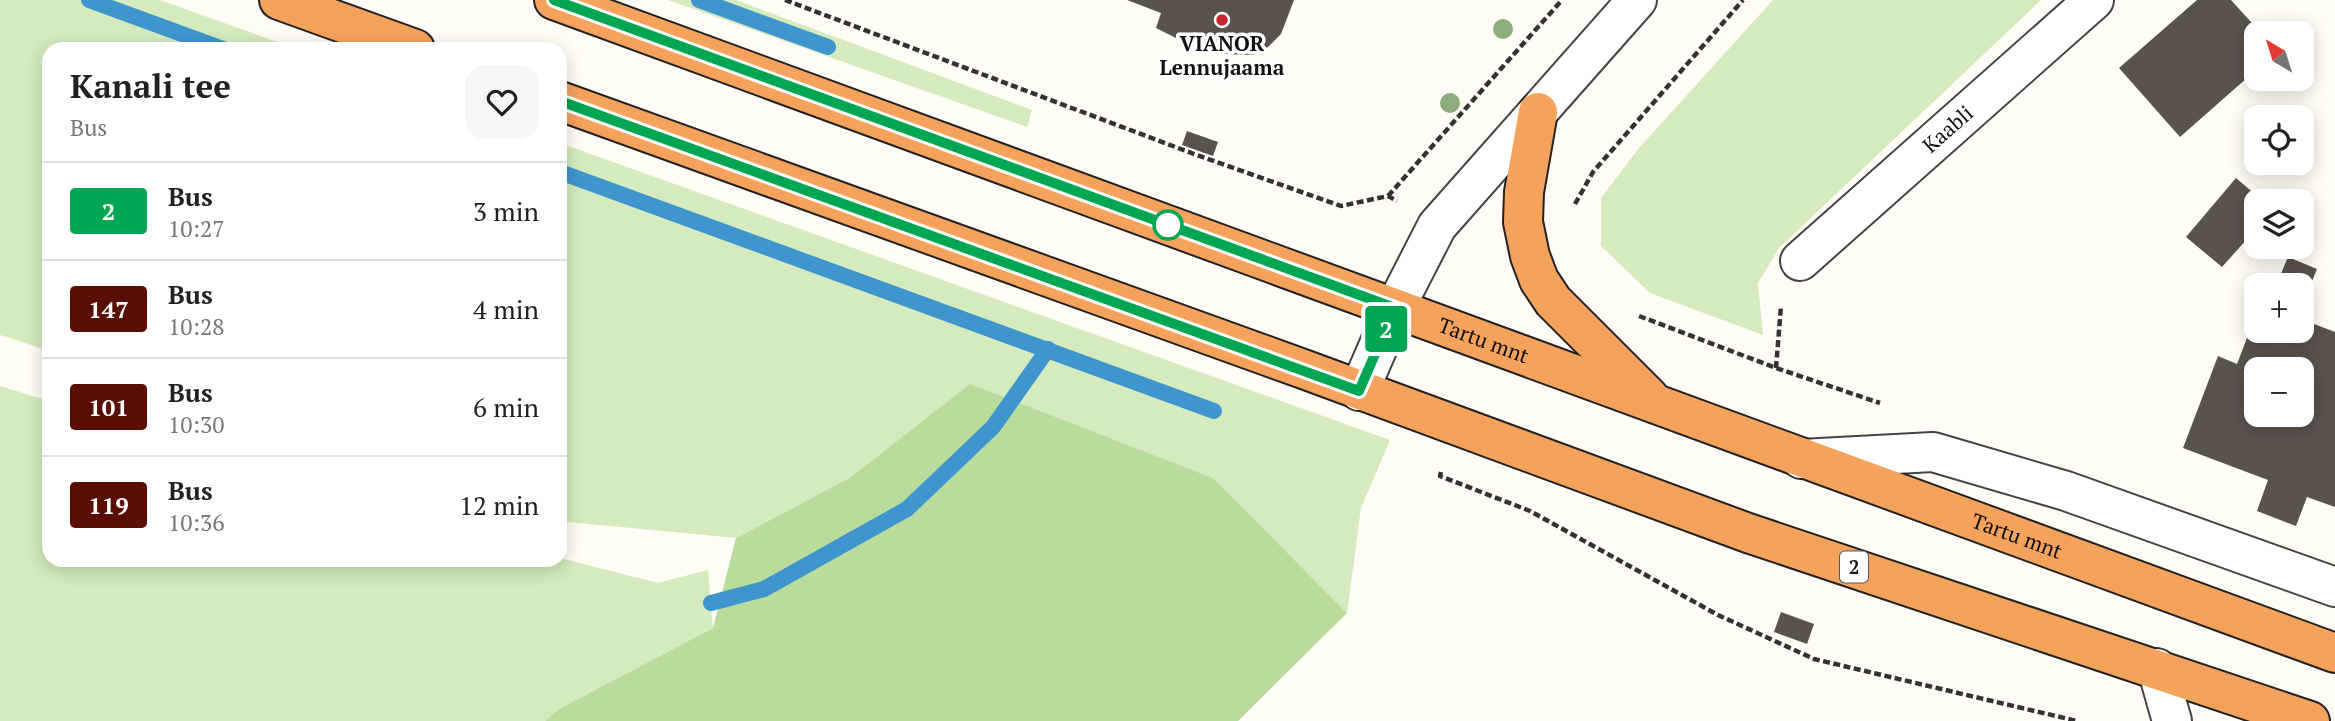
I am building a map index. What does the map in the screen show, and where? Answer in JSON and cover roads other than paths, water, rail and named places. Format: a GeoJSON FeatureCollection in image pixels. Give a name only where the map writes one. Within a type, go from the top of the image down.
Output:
{"type":"FeatureCollection","features":[{"type":"Feature","properties":{"kind":"highway"},"geometry":{"type":"LineString","coordinates":[[279,0],[396,42]]}},
{"type":"Feature","properties":{"kind":"highway","name":"Tartu mnt"},"geometry":{"type":"LineString","coordinates":[[554,0],[2335,653]]}},
{"type":"Feature","properties":{"kind":"highway","name":"2"},"geometry":{"type":"LineString","coordinates":[[567,104],[1748,533],[2310,721]]}},
{"type":"Feature","properties":{"kind":"highway"},"geometry":{"type":"LineString","coordinates":[[1538,112],[1524,192],[1523,222],[1538,280],[1553,301],[1658,406]]}},
{"type":"Feature","properties":{"kind":"street"},"geometry":{"type":"LineString","coordinates":[[1359,391],[1395,308],[1437,226],[1637,0]]}},
{"type":"Feature","properties":{"kind":"street","name":"Kaabli"},"geometry":{"type":"LineString","coordinates":[[1800,261],[2094,0]]}},
{"type":"Feature","properties":{"kind":"street"},"geometry":{"type":"LineString","coordinates":[[1801,459],[1934,452],[2066,491],[2335,587]]}},
{"type":"Feature","properties":{"kind":"street"},"geometry":{"type":"LineString","coordinates":[[2157,668],[2172,721]]}},
{"type":"Feature","properties":{"kind":"waterway"},"geometry":{"type":"LineString","coordinates":[[89,0],[204,42]]}},
{"type":"Feature","properties":{"kind":"waterway"},"geometry":{"type":"LineString","coordinates":[[699,0],[828,47]]}},
{"type":"Feature","properties":{"kind":"waterway"},"geometry":{"type":"LineString","coordinates":[[567,175],[1214,411]]}},
{"type":"Feature","properties":{"kind":"waterway"},"geometry":{"type":"LineString","coordinates":[[711,603],[764,589],[907,509],[993,427],[1048,349]]}},
{"type":"Feature","properties":{"kind":"place","name":"VIANOR Lennujaama"},"geometry":{"type":"Point","coordinates":[1222,20]}}]}
